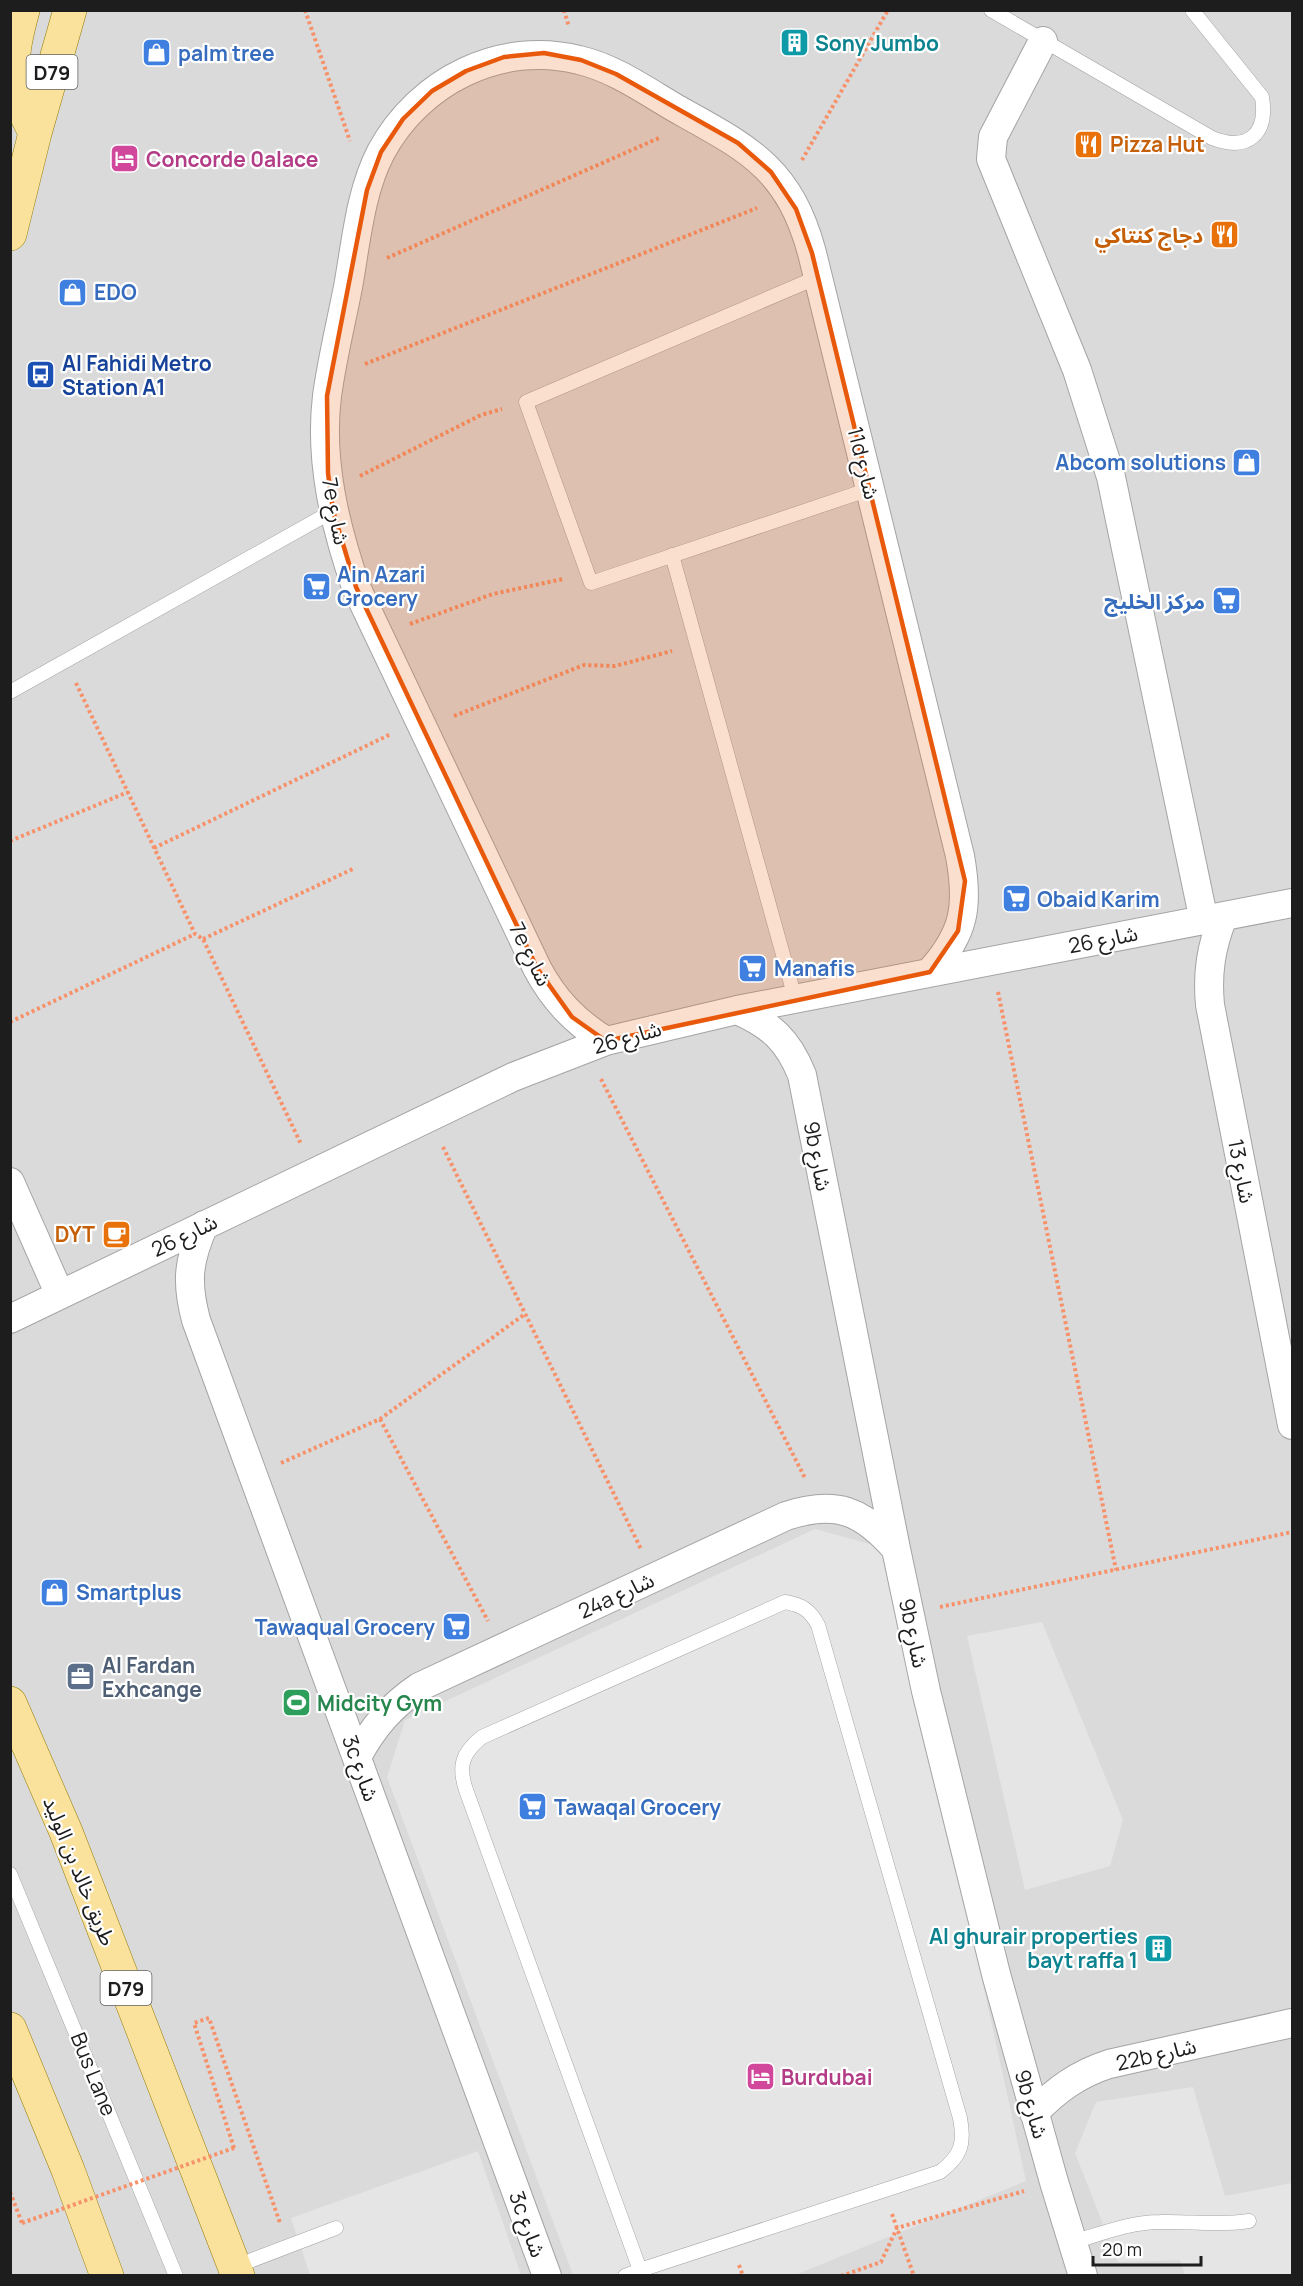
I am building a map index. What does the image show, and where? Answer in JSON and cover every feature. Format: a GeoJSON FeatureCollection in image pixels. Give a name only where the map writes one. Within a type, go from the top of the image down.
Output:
{"type":"FeatureCollection","features":[{"type":"Feature","properties":{"kind":"main road"},"geometry":{"type":"LineString","coordinates":[[24,10],[12,58],[14,84],[35,133]]}},
{"type":"Feature","properties":{"kind":"main road","name":"D79"},"geometry":{"type":"LineString","coordinates":[[10,234],[35,133],[70,10]]}},
{"type":"Feature","properties":{"kind":"main road","name":"طريق خالد بن الوليد"},"geometry":{"type":"LineString","coordinates":[[10,1703],[66,1832],[236,2271]]}},
{"type":"Feature","properties":{"kind":"main road"},"geometry":{"type":"LineString","coordinates":[[10,2029],[68,2170],[107,2276]]}},
{"type":"Feature","properties":{"kind":"street"},"geometry":{"type":"LineString","coordinates":[[1043,41],[993,137],[991,159],[1077,370],[1108,468],[1214,919]]}},
{"type":"Feature","properties":{"kind":"street","name":"7e شارع"},"geometry":{"type":"LineString","coordinates":[[581,60],[544,53],[504,57],[466,70],[432,91],[403,119],[381,152],[366,190],[327,396],[326,435],[332,501],[343,550],[356,587],[546,985],[596,1045]]}},
{"type":"Feature","properties":{"kind":"street","name":"11d شارع"},"geometry":{"type":"LineString","coordinates":[[581,60],[616,74],[738,143],[756,156],[787,192],[806,230],[965,881],[964,906],[958,931],[947,953],[930,972]]}},
{"type":"Feature","properties":{"kind":"street","name":"شارع 26"},"geometry":{"type":"LineString","coordinates":[[10,1319],[513,1077],[596,1045],[795,998],[1293,903]]}},
{"type":"Feature","properties":{"kind":"street","name":"شارع 13"},"geometry":{"type":"LineString","coordinates":[[1214,919],[1215,938],[1208,983],[1210,1005],[1293,1425]]}},
{"type":"Feature","properties":{"kind":"street","name":"9b شارع"},"geometry":{"type":"LineString","coordinates":[[737,1010],[754,1017],[782,1038],[794,1055],[802,1075],[896,1549],[960,1833],[1034,2113],[1083,2276]]}},
{"type":"Feature","properties":{"kind":"street"},"geometry":{"type":"LineString","coordinates":[[10,1182],[60,1295]]}},
{"type":"Feature","properties":{"kind":"street","name":"3c شارع"},"geometry":{"type":"LineString","coordinates":[[204,1225],[194,1247],[188,1272],[189,1296],[196,1320],[547,2276]]}},
{"type":"Feature","properties":{"kind":"street","name":"24a شارع"},"geometry":{"type":"LineString","coordinates":[[357,1757],[368,1736],[399,1701],[419,1687],[786,1516],[810,1509],[835,1509],[859,1516],[879,1530],[896,1549]]}},
{"type":"Feature","properties":{"kind":"street","name":"22b شارع"},"geometry":{"type":"LineString","coordinates":[[1034,2113],[1059,2089],[1088,2071],[1109,2064],[1293,2023]]}},
{"type":"Feature","properties":{"kind":"lane"},"geometry":{"type":"LineString","coordinates":[[991,10],[1212,138],[1228,145],[1245,141],[1259,130],[1265,114],[1262,97],[1192,10]]}},
{"type":"Feature","properties":{"kind":"lane"},"geometry":{"type":"LineString","coordinates":[[818,277],[526,402],[591,583],[870,489]]}},
{"type":"Feature","properties":{"kind":"lane"},"geometry":{"type":"LineString","coordinates":[[10,692],[332,501]]}},
{"type":"Feature","properties":{"kind":"lane"},"geometry":{"type":"LineString","coordinates":[[672,555],[795,998]]}},
{"type":"Feature","properties":{"kind":"lane"},"geometry":{"type":"LineString","coordinates":[[625,2276],[940,2172],[952,2162],[960,2149],[963,2134],[818,1625],[812,1612],[800,1605],[785,1602],[482,1737],[471,1746],[463,1760],[461,1775],[466,1790],[639,2270]]}},
{"type":"Feature","properties":{"kind":"lane","name":"Bus Lane"},"geometry":{"type":"LineString","coordinates":[[10,1874],[176,2276]]}},
{"type":"Feature","properties":{"kind":"lane"},"geometry":{"type":"LineString","coordinates":[[1072,2242],[1141,2223],[1208,2225],[1249,2221]]}},
{"type":"Feature","properties":{"kind":"lane"},"geometry":{"type":"LineString","coordinates":[[236,2271],[288,2246],[336,2228]]}},
{"type":"Feature","properties":{"kind":"path"},"geometry":{"type":"LineString","coordinates":[[305,10],[366,190]]}},
{"type":"Feature","properties":{"kind":"path"},"geometry":{"type":"LineString","coordinates":[[331,378],[787,192],[888,10]]}},
{"type":"Feature","properties":{"kind":"path"},"geometry":{"type":"LineString","coordinates":[[350,274],[698,120]]}},
{"type":"Feature","properties":{"kind":"path"},"geometry":{"type":"LineString","coordinates":[[332,501],[481,415],[526,402]]}},
{"type":"Feature","properties":{"kind":"path"},"geometry":{"type":"LineString","coordinates":[[378,635],[493,594],[588,573]]}},
{"type":"Feature","properties":{"kind":"path"},"geometry":{"type":"LineString","coordinates":[[154,848],[421,724],[584,665],[615,666],[697,645]]}},
{"type":"Feature","properties":{"kind":"path"},"geometry":{"type":"LineString","coordinates":[[65,660],[195,934],[203,939],[314,1172]]}},
{"type":"Feature","properties":{"kind":"path"},"geometry":{"type":"LineString","coordinates":[[10,841],[128,792]]}},
{"type":"Feature","properties":{"kind":"path"},"geometry":{"type":"LineString","coordinates":[[203,939],[356,868]]}},
{"type":"Feature","properties":{"kind":"path"},"geometry":{"type":"LineString","coordinates":[[10,1022],[195,934]]}},
{"type":"Feature","properties":{"kind":"path"},"geometry":{"type":"LineString","coordinates":[[991,960],[1116,1570]]}},
{"type":"Feature","properties":{"kind":"path"},"geometry":{"type":"LineString","coordinates":[[596,1045],[821,1509]]}},
{"type":"Feature","properties":{"kind":"path"},"geometry":{"type":"LineString","coordinates":[[428,1117],[655,1577]]}},
{"type":"Feature","properties":{"kind":"path"},"geometry":{"type":"LineString","coordinates":[[253,1475],[380,1419],[525,1314]]}},
{"type":"Feature","properties":{"kind":"path"},"geometry":{"type":"LineString","coordinates":[[380,1419],[502,1648]]}},
{"type":"Feature","properties":{"kind":"path"},"geometry":{"type":"LineString","coordinates":[[910,1614],[1293,1532]]}},
{"type":"Feature","properties":{"kind":"path"},"geometry":{"type":"LineString","coordinates":[[10,2192],[22,2223],[234,2148],[194,2023],[209,2018],[288,2246]]}},
{"type":"Feature","properties":{"kind":"path"},"geometry":{"type":"LineString","coordinates":[[841,2276],[881,2262],[897,2228],[1054,2182]]}},
{"type":"Feature","properties":{"kind":"path"},"geometry":{"type":"LineString","coordinates":[[885,2190],[914,2276]]}},
{"type":"Feature","properties":{"kind":"highlighted area"},"geometry":{"type":"Polygon","coordinates":[[[544,53],[581,60],[616,74],[738,143],[771,172],[796,209],[812,253],[965,881],[958,931],[930,972],[606,1041],[572,1017],[537,968],[356,587],[333,511],[328,473],[327,396],[367,190],[381,152],[403,119],[432,91],[466,71],[504,57],[544,53]]]}},
{"type":"Feature","properties":{"kind":"shaded area"},"geometry":{"type":"Polygon","coordinates":[[[11,11],[1292,11],[1292,2275],[11,2276],[11,11]]]}},
{"type":"Feature","properties":{"kind":"shaded area"},"geometry":{"type":"Polygon","coordinates":[[[815,1529],[888,1549],[1026,2181],[795,2275],[573,2275],[387,1777],[405,1720],[815,1529]]]}},
{"type":"Feature","properties":{"kind":"shaded area"},"geometry":{"type":"Polygon","coordinates":[[[1042,1622],[1123,1820],[1110,1866],[1025,1890],[967,1636],[1042,1622]]]}},
{"type":"Feature","properties":{"kind":"shaded area"},"geometry":{"type":"Polygon","coordinates":[[[1193,2087],[1225,2196],[1292,2183],[1292,2275],[1185,2275],[1180,2260],[1118,2262],[1075,2153],[1096,2102],[1193,2087]]]}},
{"type":"Feature","properties":{"kind":"shaded area"},"geometry":{"type":"Polygon","coordinates":[[[478,2151],[521,2275],[310,2275],[291,2218],[478,2151]]]}},
{"type":"Feature","properties":{"kind":"place","name":"Sony Jumbo"},"geometry":{"type":"Point","coordinates":[794,43]}},
{"type":"Feature","properties":{"kind":"place","name":"palm tree"},"geometry":{"type":"Point","coordinates":[157,53]}},
{"type":"Feature","properties":{"kind":"place","name":"Pizza Hut"},"geometry":{"type":"Point","coordinates":[1089,144]}},
{"type":"Feature","properties":{"kind":"place","name":"Concorde 0alace"},"geometry":{"type":"Point","coordinates":[125,159]}},
{"type":"Feature","properties":{"kind":"place","name":"دجاج كنتاكي"},"geometry":{"type":"Point","coordinates":[1224,235]}},
{"type":"Feature","properties":{"kind":"place","name":"EDO"},"geometry":{"type":"Point","coordinates":[73,292]}},
{"type":"Feature","properties":{"kind":"place","name":"Al Fahidi Metro Station A1"},"geometry":{"type":"Point","coordinates":[41,375]}},
{"type":"Feature","properties":{"kind":"place","name":"Abcom solutions"},"geometry":{"type":"Point","coordinates":[1247,462]}},
{"type":"Feature","properties":{"kind":"place","name":"Ain Azari Grocery"},"geometry":{"type":"Point","coordinates":[316,586]}},
{"type":"Feature","properties":{"kind":"place","name":"مركز الخليج"},"geometry":{"type":"Point","coordinates":[1226,601]}},
{"type":"Feature","properties":{"kind":"place","name":"Obaid Karim"},"geometry":{"type":"Point","coordinates":[1016,899]}},
{"type":"Feature","properties":{"kind":"place","name":"Manafis"},"geometry":{"type":"Point","coordinates":[753,968]}},
{"type":"Feature","properties":{"kind":"place","name":"DYT"},"geometry":{"type":"Point","coordinates":[116,1234]}},
{"type":"Feature","properties":{"kind":"place","name":"Smartplus"},"geometry":{"type":"Point","coordinates":[55,1592]}},
{"type":"Feature","properties":{"kind":"place","name":"Tawaqual Grocery"},"geometry":{"type":"Point","coordinates":[456,1627]}},
{"type":"Feature","properties":{"kind":"place","name":"Al Fardan Exhcange"},"geometry":{"type":"Point","coordinates":[81,1677]}},
{"type":"Feature","properties":{"kind":"place","name":"Midcity Gym"},"geometry":{"type":"Point","coordinates":[296,1703]}},
{"type":"Feature","properties":{"kind":"place","name":"Tawaqal Grocery"},"geometry":{"type":"Point","coordinates":[533,1807]}},
{"type":"Feature","properties":{"kind":"place","name":"Al ghurair properties bayt raffa 1"},"geometry":{"type":"Point","coordinates":[1159,1948]}},
{"type":"Feature","properties":{"kind":"place","name":"Burdubai"},"geometry":{"type":"Point","coordinates":[760,2077]}}]}
